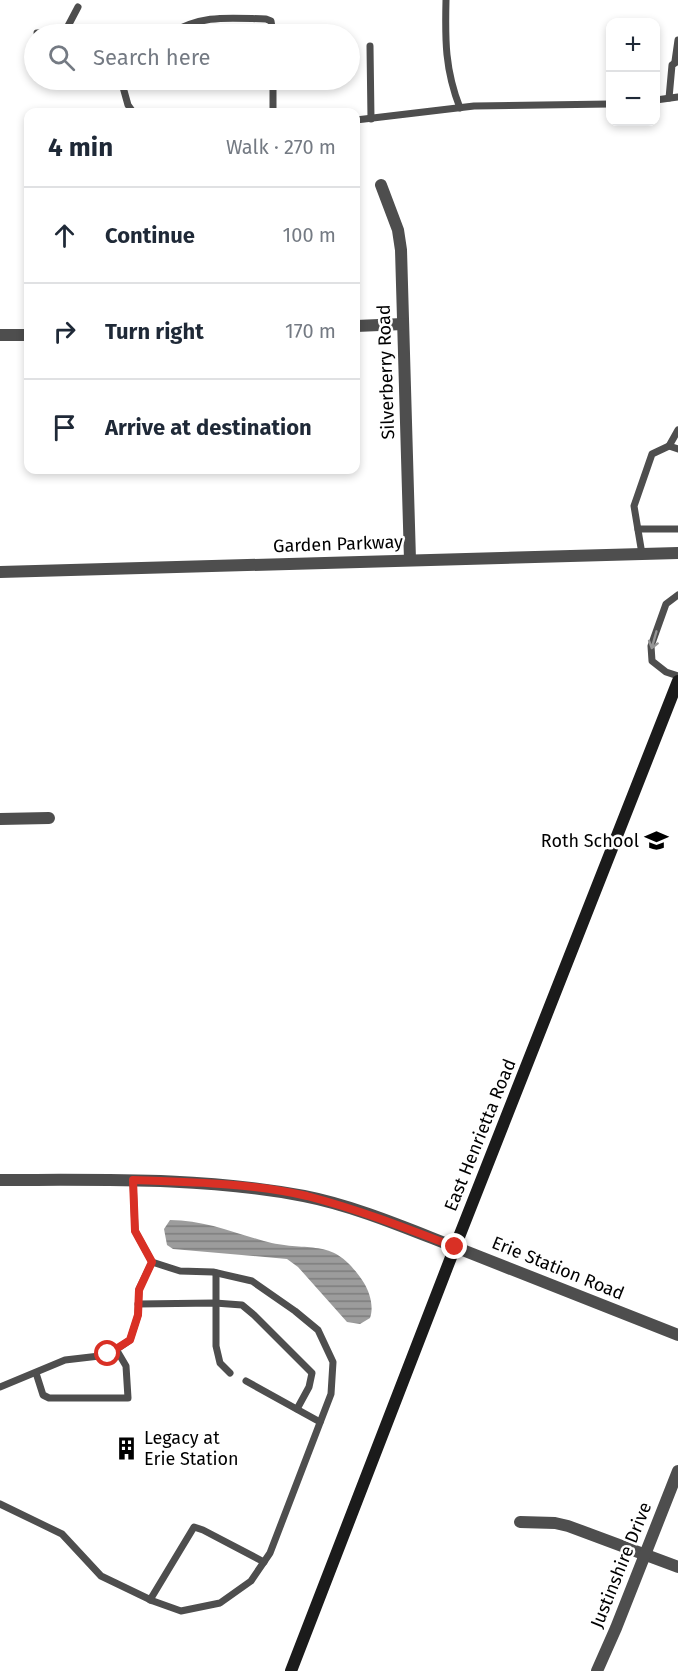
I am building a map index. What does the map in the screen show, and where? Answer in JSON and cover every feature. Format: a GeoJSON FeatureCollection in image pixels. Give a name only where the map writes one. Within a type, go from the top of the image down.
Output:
{"type":"FeatureCollection","features":[{"type":"Feature","properties":{"kind":"main road","name":"East Henrietta Road"},"geometry":{"type":"LineString","coordinates":[[291,1671],[678,681]]}},
{"type":"Feature","properties":{"kind":"street","name":"Silverberry Road"},"geometry":{"type":"LineString","coordinates":[[381,185],[398,230],[401,250],[410,560]]}},
{"type":"Feature","properties":{"kind":"street"},"geometry":{"type":"LineString","coordinates":[[360,326],[403,324]]}},
{"type":"Feature","properties":{"kind":"street"},"geometry":{"type":"LineString","coordinates":[[0,335],[24,334]]}},
{"type":"Feature","properties":{"kind":"street","name":"Garden Parkway"},"geometry":{"type":"LineString","coordinates":[[0,572],[678,553]]}},
{"type":"Feature","properties":{"kind":"street"},"geometry":{"type":"LineString","coordinates":[[0,819],[49,818]]}},
{"type":"Feature","properties":{"kind":"street","name":"Erie Station Road"},"geometry":{"type":"LineString","coordinates":[[0,1180],[133,1180],[209,1183],[306,1196],[365,1214],[455,1247],[678,1335]]}},
{"type":"Feature","properties":{"kind":"street","name":"Justinshire Drive"},"geometry":{"type":"LineString","coordinates":[[597,1671],[678,1471]]}},
{"type":"Feature","properties":{"kind":"street"},"geometry":{"type":"LineString","coordinates":[[520,1522],[555,1523],[568,1526],[678,1567]]}},
{"type":"Feature","properties":{"kind":"lane"},"geometry":{"type":"LineString","coordinates":[[446,0],[445,46],[451,85],[460,108]]}},
{"type":"Feature","properties":{"kind":"lane"},"geometry":{"type":"LineString","coordinates":[[69,24],[78,7]]}},
{"type":"Feature","properties":{"kind":"lane"},"geometry":{"type":"LineString","coordinates":[[190,24],[210,18],[266,19],[271,21],[271,24]]}},
{"type":"Feature","properties":{"kind":"lane"},"geometry":{"type":"LineString","coordinates":[[669,98],[672,65],[677,61],[678,40]]}},
{"type":"Feature","properties":{"kind":"lane"},"geometry":{"type":"LineString","coordinates":[[370,46],[371,119]]}},
{"type":"Feature","properties":{"kind":"lane"},"geometry":{"type":"LineString","coordinates":[[124,90],[130,108]]}},
{"type":"Feature","properties":{"kind":"lane"},"geometry":{"type":"LineString","coordinates":[[273,90],[273,108]]}},
{"type":"Feature","properties":{"kind":"lane"},"geometry":{"type":"LineString","coordinates":[[660,99],[678,97]]}},
{"type":"Feature","properties":{"kind":"lane"},"geometry":{"type":"LineString","coordinates":[[360,120],[460,108],[529,104],[606,105]]}},
{"type":"Feature","properties":{"kind":"lane"},"geometry":{"type":"LineString","coordinates":[[642,554],[634,506],[652,454],[669,446],[678,430]]}},
{"type":"Feature","properties":{"kind":"lane"},"geometry":{"type":"LineString","coordinates":[[669,446],[678,449]]}},
{"type":"Feature","properties":{"kind":"lane"},"geometry":{"type":"LineString","coordinates":[[638,529],[678,530]]}},
{"type":"Feature","properties":{"kind":"lane"},"geometry":{"type":"LineString","coordinates":[[678,595],[666,604],[651,646],[652,661],[666,672],[678,676]]}},
{"type":"Feature","properties":{"kind":"lane"},"geometry":{"type":"LineString","coordinates":[[0,1504],[62,1534],[101,1576],[150,1600],[181,1611],[220,1603],[251,1581],[270,1553],[331,1394],[333,1362],[318,1330],[296,1311],[252,1281],[216,1273],[180,1271],[152,1262],[135,1231],[133,1180]]}},
{"type":"Feature","properties":{"kind":"lane"},"geometry":{"type":"LineString","coordinates":[[0,1388],[65,1360],[108,1354],[130,1340],[138,1315],[139,1290],[152,1262]]}},
{"type":"Feature","properties":{"kind":"lane"},"geometry":{"type":"LineString","coordinates":[[216,1273],[216,1346],[220,1363],[230,1373]]}},
{"type":"Feature","properties":{"kind":"lane"},"geometry":{"type":"LineString","coordinates":[[138,1304],[242,1305],[307,1365],[312,1373],[312,1379],[297,1409]]}},
{"type":"Feature","properties":{"kind":"lane"},"geometry":{"type":"LineString","coordinates":[[36,1373],[43,1395],[50,1398],[128,1398],[126,1366],[116,1349]]}},
{"type":"Feature","properties":{"kind":"lane"},"geometry":{"type":"LineString","coordinates":[[246,1382],[320,1422]]}},
{"type":"Feature","properties":{"kind":"lane"},"geometry":{"type":"LineString","coordinates":[[150,1600],[194,1527],[264,1562]]}},
{"type":"Feature","properties":{"kind":"shaded area"},"geometry":{"type":"Polygon","coordinates":[[[170,1220],[206,1224],[280,1245],[320,1248],[331,1252],[353,1268],[364,1283],[371,1300],[370,1318],[360,1324],[347,1322],[298,1267],[287,1259],[173,1249],[167,1245],[164,1229],[170,1220]]]}},
{"type":"Feature","properties":{"kind":"place","name":"Roth School"},"geometry":{"type":"Point","coordinates":[657,841]}},
{"type":"Feature","properties":{"kind":"place","name":"Legacy at Erie Station"},"geometry":{"type":"Point","coordinates":[126,1448]}},
{"type":"Feature","properties":{"kind":"route"},"geometry":{"type":"LineString","coordinates":[[108,1354],[130,1340],[138,1315],[139,1290],[152,1262],[135,1231],[133,1180],[209,1183],[306,1196],[402,1226],[455,1247]]}}]}
